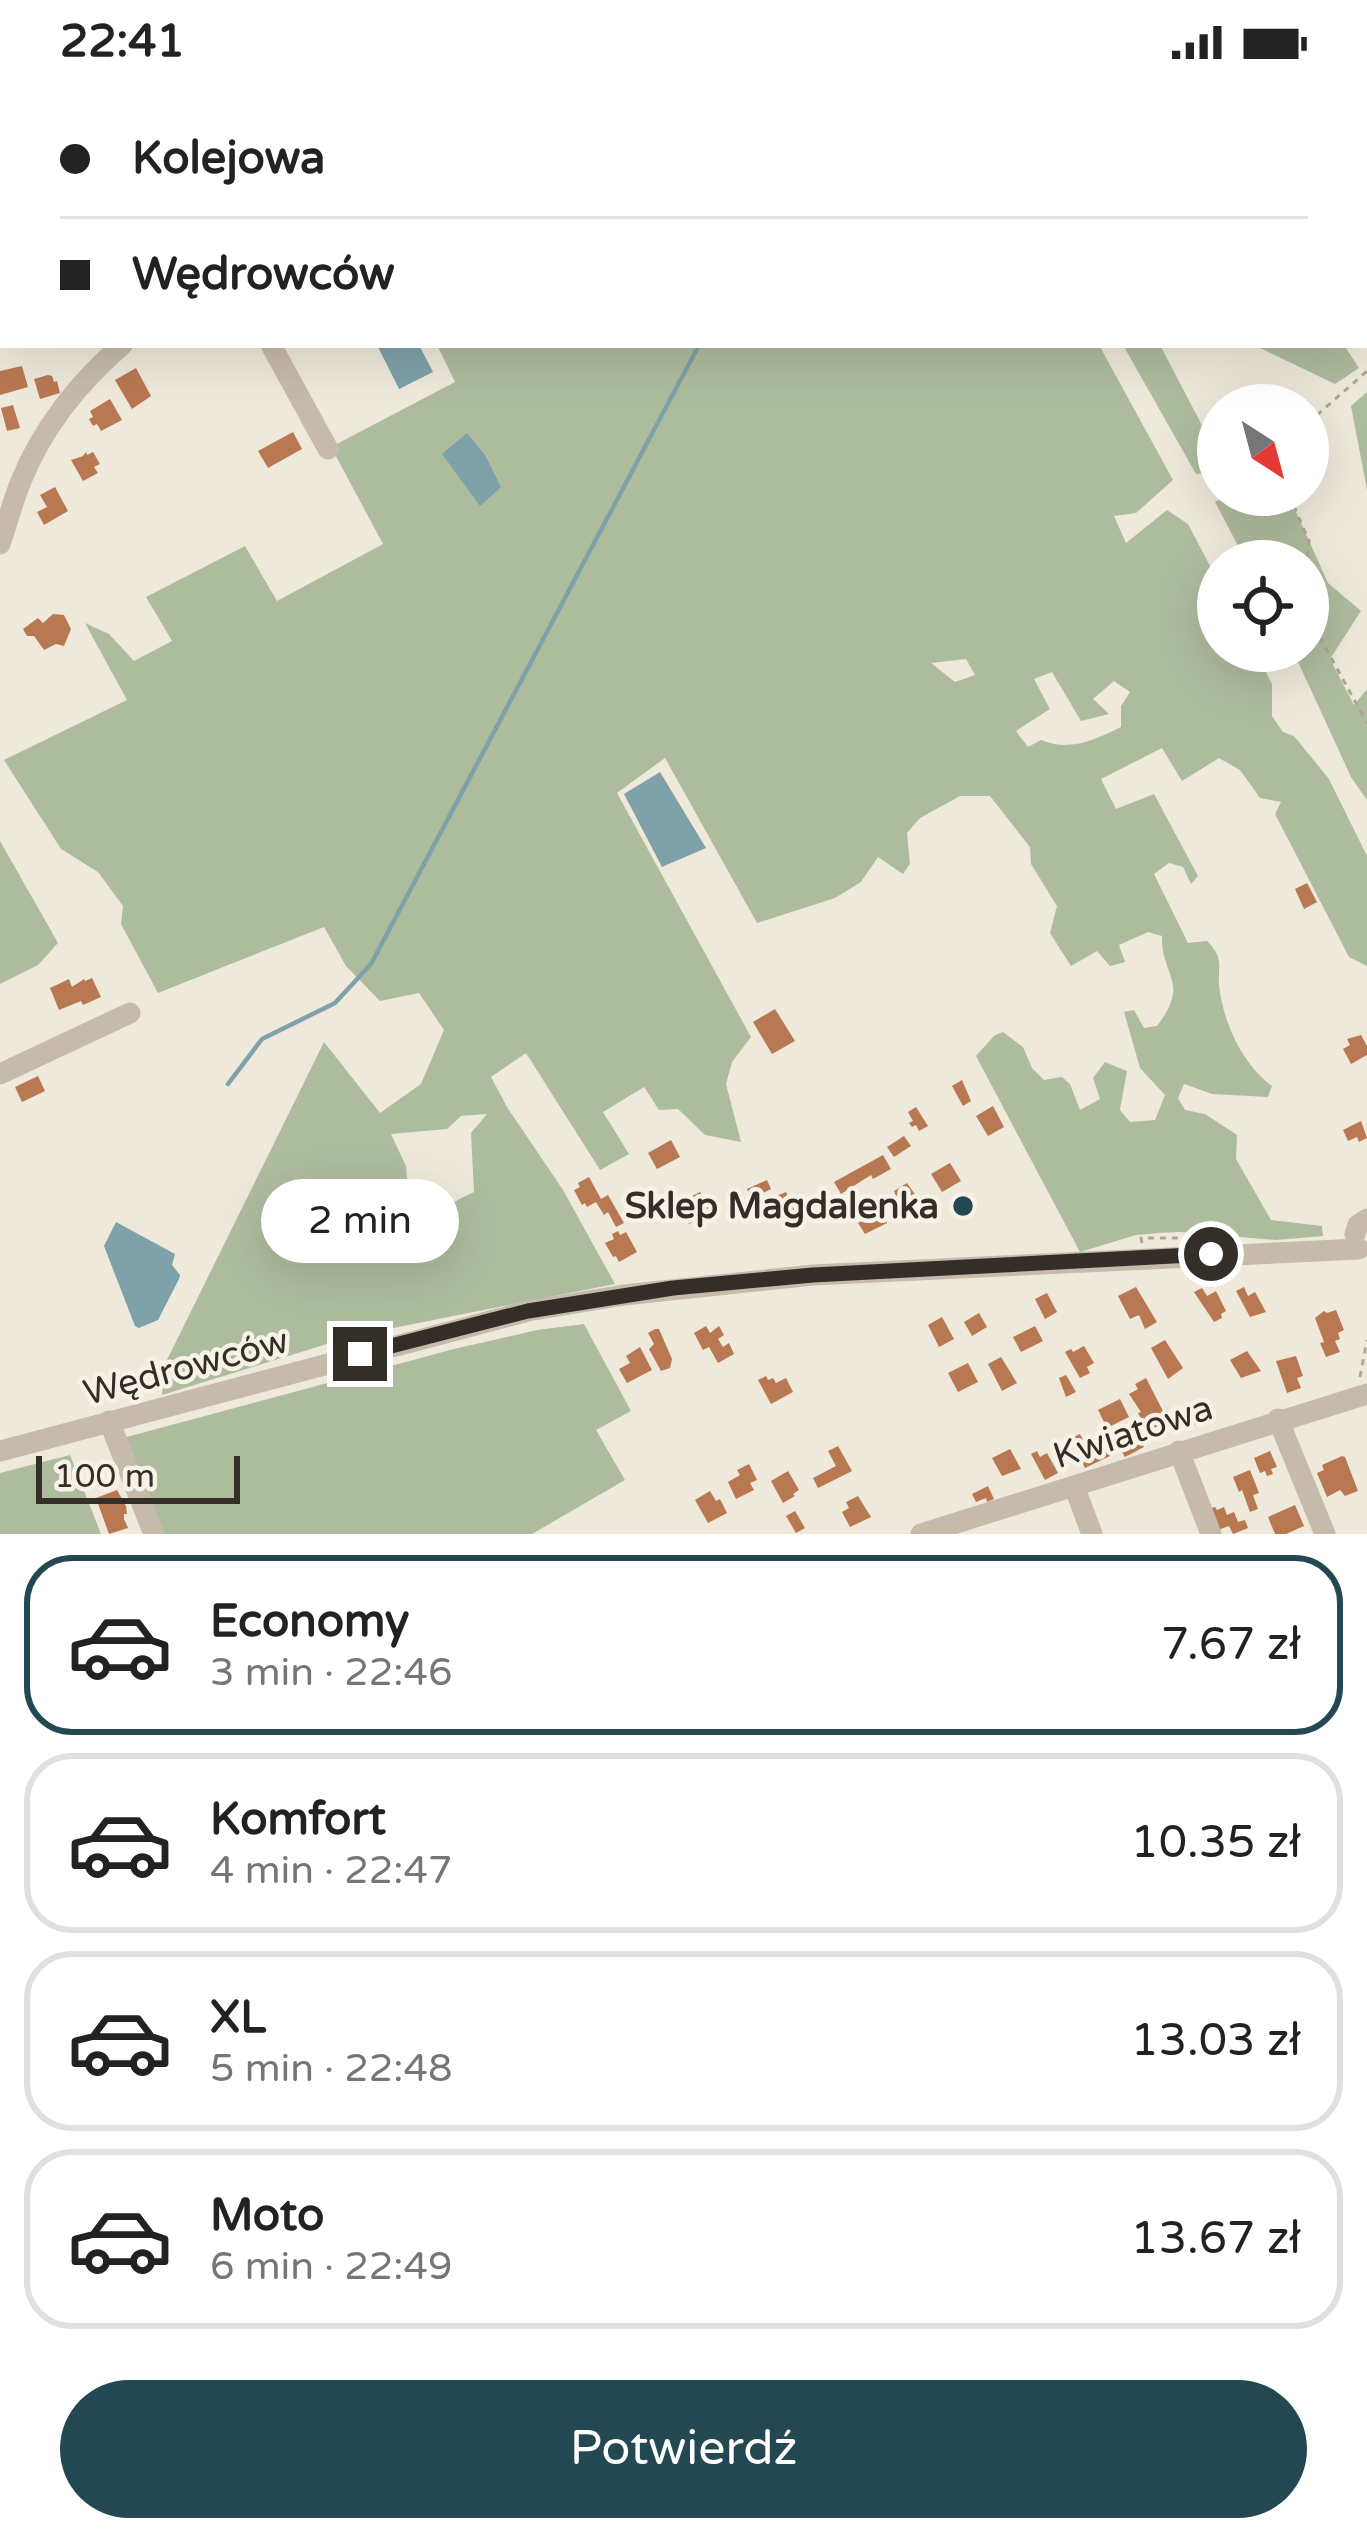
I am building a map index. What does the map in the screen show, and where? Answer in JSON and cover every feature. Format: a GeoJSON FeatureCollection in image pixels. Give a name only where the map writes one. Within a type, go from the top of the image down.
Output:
{"type":"FeatureCollection","features":[{"type":"Feature","properties":{"kind":"street"},"geometry":{"type":"LineString","coordinates":[[0,544],[21,481],[38,448],[80,387],[119,348]]}},
{"type":"Feature","properties":{"kind":"street"},"geometry":{"type":"LineString","coordinates":[[273,348],[328,449]]}},
{"type":"Feature","properties":{"kind":"street"},"geometry":{"type":"LineString","coordinates":[[0,1074],[130,1013]]}},
{"type":"Feature","properties":{"kind":"street","name":"Wędrowców"},"geometry":{"type":"LineString","coordinates":[[0,1451],[528,1311],[636,1293],[770,1278],[1316,1252],[1362,1239]]}},
{"type":"Feature","properties":{"kind":"street","name":"Kwiatowa"},"geometry":{"type":"LineString","coordinates":[[921,1534],[1364,1390]]}},
{"type":"Feature","properties":{"kind":"street"},"geometry":{"type":"LineString","coordinates":[[1278,1420],[1324,1534]]}},
{"type":"Feature","properties":{"kind":"street"},"geometry":{"type":"LineString","coordinates":[[109,1421],[154,1534]]}},
{"type":"Feature","properties":{"kind":"street"},"geometry":{"type":"LineString","coordinates":[[1179,1451],[1211,1534]]}},
{"type":"Feature","properties":{"kind":"street"},"geometry":{"type":"LineString","coordinates":[[1074,1486],[1092,1534]]}},
{"type":"Feature","properties":{"kind":"path"},"geometry":{"type":"LineString","coordinates":[[1329,404],[1367,371]]}},
{"type":"Feature","properties":{"kind":"path"},"geometry":{"type":"LineString","coordinates":[[1329,654],[1367,723]]}},
{"type":"Feature","properties":{"kind":"path"},"geometry":{"type":"LineString","coordinates":[[1364,1390],[1367,1340]]}},
{"type":"Feature","properties":{"kind":"green space"},"geometry":{"type":"Polygon","coordinates":[[[438,348],[1101,348],[1173,480],[1136,513],[1114,516],[1126,543],[1167,510],[1188,524],[1197,541],[1197,672],[1266,672],[1272,684],[1272,716],[1329,779],[1367,856],[1367,966],[1349,957],[1275,814],[1281,802],[1260,798],[1240,770],[1219,758],[1182,781],[1162,748],[1101,779],[1116,809],[1154,794],[1198,876],[1191,884],[1183,867],[1169,863],[1154,874],[1188,943],[1207,941],[1216,952],[1221,999],[1230,1027],[1243,1054],[1272,1086],[1268,1097],[1212,1094],[1184,1084],[1178,1098],[1185,1110],[1205,1114],[1237,1135],[1236,1159],[1271,1220],[1322,1226],[1323,1236],[1276,1240],[1158,1233],[1080,1252],[976,1056],[1003,1032],[1023,1047],[1032,1068],[1044,1080],[1062,1077],[1070,1084],[1080,1110],[1100,1099],[1093,1078],[1105,1062],[1127,1071],[1120,1110],[1130,1122],[1155,1120],[1165,1095],[1140,1068],[1124,1012],[1134,1010],[1144,1028],[1157,1026],[1172,999],[1172,980],[1162,936],[1148,932],[1119,945],[1125,962],[1110,966],[1097,951],[1071,966],[1050,933],[1057,906],[1031,864],[1030,847],[990,796],[960,796],[920,818],[907,833],[910,864],[903,874],[878,857],[861,882],[835,898],[757,923],[665,758],[617,793],[751,1037],[732,1062],[726,1084],[741,1142],[705,1135],[678,1109],[659,1110],[644,1087],[603,1112],[629,1154],[600,1170],[526,1053],[491,1077],[563,1190],[615,1284],[353,1336],[162,1395],[164,1366],[324,1042],[380,1113],[421,1084],[444,1030],[419,993],[380,1001],[346,966],[324,927],[158,993],[121,924],[123,906],[98,872],[61,849],[4,760],[127,700],[85,623],[109,634],[134,661],[172,641],[146,597],[245,546],[277,601],[383,544],[331,447],[455,382],[438,348]],[[966,659],[931,663],[955,682],[975,675],[966,659]],[[1052,672],[1034,679],[1050,709],[1016,731],[1028,747],[1041,740],[1082,743],[1121,727],[1121,706],[1130,692],[1114,681],[1093,699],[1109,714],[1081,721],[1052,672]],[[487,1114],[461,1116],[447,1129],[391,1134],[406,1166],[410,1221],[435,1247],[444,1212],[474,1192],[471,1133],[487,1114]]]}},
{"type":"Feature","properties":{"kind":"green space"},"geometry":{"type":"Polygon","coordinates":[[[1125,348],[1162,348],[1197,416],[1197,474],[1125,348]]]}},
{"type":"Feature","properties":{"kind":"green space"},"geometry":{"type":"Polygon","coordinates":[[[1260,348],[1346,348],[1359,368],[1335,384],[1260,348]]]}},
{"type":"Feature","properties":{"kind":"green space"},"geometry":{"type":"Polygon","coordinates":[[[1367,392],[1367,490],[1351,406],[1367,392]]]}},
{"type":"Feature","properties":{"kind":"green space"},"geometry":{"type":"Polygon","coordinates":[[[1222,516],[1298,516],[1309,540],[1235,540],[1222,516]]]}},
{"type":"Feature","properties":{"kind":"green space"},"geometry":{"type":"Polygon","coordinates":[[[1329,584],[1361,611],[1330,659],[1354,705],[1367,689],[1367,800],[1351,777],[1303,672],[1329,672],[1329,584]]]}},
{"type":"Feature","properties":{"kind":"green space"},"geometry":{"type":"Polygon","coordinates":[[[0,841],[58,943],[38,965],[0,984],[0,841]]]}},
{"type":"Feature","properties":{"kind":"green space"},"geometry":{"type":"Polygon","coordinates":[[[584,1324],[631,1411],[596,1430],[625,1480],[532,1534],[160,1534],[123,1438],[454,1349],[584,1324]]]}},
{"type":"Feature","properties":{"kind":"green space"},"geometry":{"type":"Polygon","coordinates":[[[70,1455],[101,1534],[0,1534],[0,1473],[70,1455]]]}},
{"type":"Feature","properties":{"kind":"water"},"geometry":{"type":"Polygon","coordinates":[[[378,348],[421,348],[433,372],[399,389],[378,348]]]}},
{"type":"Feature","properties":{"kind":"water"},"geometry":{"type":"Polygon","coordinates":[[[467,433],[501,487],[480,506],[442,454],[467,433]]]}},
{"type":"Feature","properties":{"kind":"water"},"geometry":{"type":"Polygon","coordinates":[[[660,772],[706,848],[662,867],[624,794],[660,772]]]}},
{"type":"Feature","properties":{"kind":"water"},"geometry":{"type":"Polygon","coordinates":[[[116,1222],[175,1254],[172,1265],[180,1275],[158,1320],[139,1328],[104,1246],[116,1222]]]}},
{"type":"Feature","properties":{"kind":"building"},"geometry":{"type":"Polygon","coordinates":[[[22,366],[28,387],[0,395],[0,371],[22,366]]]}},
{"type":"Feature","properties":{"kind":"building"},"geometry":{"type":"Polygon","coordinates":[[[136,368],[151,396],[132,409],[115,380],[136,368]]]}},
{"type":"Feature","properties":{"kind":"building"},"geometry":{"type":"Polygon","coordinates":[[[48,375],[57,381],[60,393],[40,399],[34,379],[48,375]]]}},
{"type":"Feature","properties":{"kind":"building"},"geometry":{"type":"Polygon","coordinates":[[[110,399],[122,420],[101,431],[89,419],[93,417],[90,411],[110,399]]]}},
{"type":"Feature","properties":{"kind":"building"},"geometry":{"type":"Polygon","coordinates":[[[13,405],[20,428],[7,431],[1,408],[13,405]]]}},
{"type":"Feature","properties":{"kind":"building"},"geometry":{"type":"Polygon","coordinates":[[[293,432],[302,449],[268,468],[258,451],[293,432]]]}},
{"type":"Feature","properties":{"kind":"building"},"geometry":{"type":"Polygon","coordinates":[[[93,452],[100,464],[94,467],[98,473],[83,481],[71,460],[93,452]]]}},
{"type":"Feature","properties":{"kind":"building"},"geometry":{"type":"Polygon","coordinates":[[[55,487],[68,511],[44,525],[37,512],[47,507],[40,495],[55,487]]]}},
{"type":"Feature","properties":{"kind":"building"},"geometry":{"type":"Polygon","coordinates":[[[53,614],[64,615],[71,629],[64,646],[44,650],[23,629],[53,614]]]}},
{"type":"Feature","properties":{"kind":"building"},"geometry":{"type":"Polygon","coordinates":[[[1307,883],[1317,902],[1304,909],[1295,889],[1307,883]]]}},
{"type":"Feature","properties":{"kind":"building"},"geometry":{"type":"Polygon","coordinates":[[[92,978],[101,997],[59,1010],[50,988],[69,979],[72,987],[92,978]]]}},
{"type":"Feature","properties":{"kind":"building"},"geometry":{"type":"Polygon","coordinates":[[[775,1009],[795,1041],[772,1054],[753,1022],[775,1009]]]}},
{"type":"Feature","properties":{"kind":"building"},"geometry":{"type":"Polygon","coordinates":[[[1361,1035],[1367,1055],[1351,1064],[1343,1049],[1350,1045],[1347,1039],[1361,1035]]]}},
{"type":"Feature","properties":{"kind":"building"},"geometry":{"type":"Polygon","coordinates":[[[38,1076],[45,1091],[22,1102],[15,1087],[38,1076]]]}},
{"type":"Feature","properties":{"kind":"building"},"geometry":{"type":"Polygon","coordinates":[[[962,1080],[971,1101],[963,1106],[952,1086],[962,1080]]]}},
{"type":"Feature","properties":{"kind":"building"},"geometry":{"type":"Polygon","coordinates":[[[993,1106],[1004,1127],[988,1136],[976,1116],[993,1106]]]}},
{"type":"Feature","properties":{"kind":"building"},"geometry":{"type":"Polygon","coordinates":[[[916,1107],[928,1126],[919,1131],[909,1123],[913,1121],[908,1112],[916,1107]]]}},
{"type":"Feature","properties":{"kind":"building"},"geometry":{"type":"Polygon","coordinates":[[[1361,1121],[1367,1138],[1348,1141],[1343,1130],[1361,1121]]]}},
{"type":"Feature","properties":{"kind":"building"},"geometry":{"type":"Polygon","coordinates":[[[904,1136],[911,1146],[894,1157],[887,1147],[904,1136]]]}},
{"type":"Feature","properties":{"kind":"building"},"geometry":{"type":"Polygon","coordinates":[[[671,1140],[680,1157],[657,1169],[648,1153],[671,1140]]]}},
{"type":"Feature","properties":{"kind":"building"},"geometry":{"type":"Polygon","coordinates":[[[883,1155],[891,1169],[841,1194],[834,1182],[883,1155]]]}},
{"type":"Feature","properties":{"kind":"building"},"geometry":{"type":"Polygon","coordinates":[[[950,1163],[961,1181],[942,1192],[931,1174],[950,1163]]]}},
{"type":"Feature","properties":{"kind":"building"},"geometry":{"type":"Polygon","coordinates":[[[589,1177],[601,1199],[608,1195],[624,1223],[616,1227],[596,1202],[582,1205],[574,1190],[589,1177]]]}},
{"type":"Feature","properties":{"kind":"building"},"geometry":{"type":"Polygon","coordinates":[[[767,1180],[771,1189],[759,1195],[761,1206],[756,1208],[747,1189],[767,1180]]]}},
{"type":"Feature","properties":{"kind":"building"},"geometry":{"type":"Polygon","coordinates":[[[907,1183],[923,1206],[904,1216],[894,1191],[907,1183]]]}},
{"type":"Feature","properties":{"kind":"building"},"geometry":{"type":"Polygon","coordinates":[[[700,1192],[709,1208],[689,1224],[678,1203],[700,1192]]]}},
{"type":"Feature","properties":{"kind":"building"},"geometry":{"type":"Polygon","coordinates":[[[786,1192],[795,1211],[774,1220],[768,1217],[764,1201],[786,1192]]]}},
{"type":"Feature","properties":{"kind":"building"},"geometry":{"type":"Polygon","coordinates":[[[970,1197],[976,1207],[959,1215],[955,1208],[970,1197]]]}},
{"type":"Feature","properties":{"kind":"building"},"geometry":{"type":"Polygon","coordinates":[[[877,1204],[887,1223],[865,1234],[858,1214],[877,1204]]]}},
{"type":"Feature","properties":{"kind":"building"},"geometry":{"type":"Polygon","coordinates":[[[618,1231],[620,1235],[626,1232],[637,1252],[619,1262],[605,1243],[618,1231]]]}},
{"type":"Feature","properties":{"kind":"building"},"geometry":{"type":"Polygon","coordinates":[[[1136,1287],[1157,1322],[1145,1329],[1139,1315],[1130,1319],[1118,1296],[1136,1287]]]}},
{"type":"Feature","properties":{"kind":"building"},"geometry":{"type":"Polygon","coordinates":[[[1244,1287],[1248,1296],[1255,1292],[1266,1312],[1250,1317],[1236,1291],[1244,1287]]]}},
{"type":"Feature","properties":{"kind":"building"},"geometry":{"type":"Polygon","coordinates":[[[1202,1288],[1207,1296],[1216,1291],[1226,1311],[1214,1322],[1194,1292],[1202,1288]]]}},
{"type":"Feature","properties":{"kind":"building"},"geometry":{"type":"Polygon","coordinates":[[[1047,1293],[1057,1312],[1045,1319],[1035,1299],[1047,1293]]]}},
{"type":"Feature","properties":{"kind":"building"},"geometry":{"type":"Polygon","coordinates":[[[1336,1310],[1344,1330],[1335,1341],[1340,1352],[1326,1357],[1315,1318],[1336,1310]]]}},
{"type":"Feature","properties":{"kind":"building"},"geometry":{"type":"Polygon","coordinates":[[[979,1313],[987,1327],[972,1336],[964,1322],[979,1313]]]}},
{"type":"Feature","properties":{"kind":"building"},"geometry":{"type":"Polygon","coordinates":[[[942,1317],[954,1339],[939,1347],[928,1325],[942,1317]]]}},
{"type":"Feature","properties":{"kind":"building"},"geometry":{"type":"Polygon","coordinates":[[[706,1326],[710,1333],[719,1326],[724,1335],[718,1339],[723,1347],[729,1343],[734,1354],[718,1363],[709,1347],[703,1350],[694,1333],[706,1326]]]}},
{"type":"Feature","properties":{"kind":"building"},"geometry":{"type":"Polygon","coordinates":[[[1035,1326],[1043,1341],[1021,1352],[1013,1337],[1035,1326]]]}},
{"type":"Feature","properties":{"kind":"building"},"geometry":{"type":"Polygon","coordinates":[[[655,1329],[672,1359],[670,1368],[661,1371],[649,1349],[654,1344],[648,1333],[655,1329]]]}},
{"type":"Feature","properties":{"kind":"building"},"geometry":{"type":"Polygon","coordinates":[[[1165,1340],[1183,1368],[1168,1379],[1151,1348],[1165,1340]]]}},
{"type":"Feature","properties":{"kind":"building"},"geometry":{"type":"Polygon","coordinates":[[[1084,1346],[1094,1363],[1087,1367],[1090,1373],[1080,1378],[1065,1352],[1084,1346]]]}},
{"type":"Feature","properties":{"kind":"building"},"geometry":{"type":"Polygon","coordinates":[[[640,1347],[652,1370],[627,1383],[619,1369],[630,1363],[626,1356],[640,1347]]]}},
{"type":"Feature","properties":{"kind":"building"},"geometry":{"type":"Polygon","coordinates":[[[1247,1351],[1261,1371],[1241,1378],[1230,1360],[1247,1351]]]}},
{"type":"Feature","properties":{"kind":"building"},"geometry":{"type":"Polygon","coordinates":[[[1296,1356],[1303,1376],[1297,1378],[1301,1388],[1287,1393],[1276,1361],[1296,1356]]]}},
{"type":"Feature","properties":{"kind":"building"},"geometry":{"type":"Polygon","coordinates":[[[1001,1357],[1017,1383],[1002,1391],[988,1364],[1001,1357]]]}},
{"type":"Feature","properties":{"kind":"building"},"geometry":{"type":"Polygon","coordinates":[[[968,1363],[978,1382],[958,1392],[948,1373],[968,1363]]]}},
{"type":"Feature","properties":{"kind":"building"},"geometry":{"type":"Polygon","coordinates":[[[1066,1375],[1076,1392],[1066,1397],[1059,1378],[1066,1375]]]}},
{"type":"Feature","properties":{"kind":"building"},"geometry":{"type":"Polygon","coordinates":[[[766,1376],[776,1383],[786,1378],[793,1392],[771,1404],[758,1380],[766,1376]]]}},
{"type":"Feature","properties":{"kind":"building"},"geometry":{"type":"Polygon","coordinates":[[[1146,1378],[1164,1413],[1156,1417],[1160,1425],[1148,1431],[1129,1394],[1146,1378]]]}},
{"type":"Feature","properties":{"kind":"building"},"geometry":{"type":"Polygon","coordinates":[[[1120,1399],[1129,1417],[1107,1428],[1098,1410],[1120,1399]]]}},
{"type":"Feature","properties":{"kind":"building"},"geometry":{"type":"Polygon","coordinates":[[[1204,1407],[1209,1419],[1191,1427],[1186,1415],[1204,1407]]]}},
{"type":"Feature","properties":{"kind":"building"},"geometry":{"type":"Polygon","coordinates":[[[1080,1434],[1087,1448],[1103,1441],[1110,1456],[1085,1468],[1071,1438],[1080,1434]]]}},
{"type":"Feature","properties":{"kind":"building"},"geometry":{"type":"Polygon","coordinates":[[[1139,1437],[1144,1447],[1125,1457],[1119,1447],[1139,1437]]]}},
{"type":"Feature","properties":{"kind":"building"},"geometry":{"type":"Polygon","coordinates":[[[838,1446],[852,1471],[818,1488],[813,1478],[836,1466],[828,1451],[838,1446]]]}},
{"type":"Feature","properties":{"kind":"building"},"geometry":{"type":"Polygon","coordinates":[[[1010,1449],[1021,1469],[1002,1476],[992,1458],[1010,1449]]]}},
{"type":"Feature","properties":{"kind":"building"},"geometry":{"type":"Polygon","coordinates":[[[1037,1451],[1040,1457],[1047,1453],[1058,1473],[1045,1480],[1031,1454],[1037,1451]]]}},
{"type":"Feature","properties":{"kind":"building"},"geometry":{"type":"Polygon","coordinates":[[[1270,1451],[1277,1467],[1267,1476],[1265,1471],[1260,1473],[1254,1458],[1270,1451]]]}},
{"type":"Feature","properties":{"kind":"building"},"geometry":{"type":"Polygon","coordinates":[[[1342,1456],[1358,1491],[1345,1496],[1340,1490],[1327,1497],[1317,1473],[1324,1470],[1322,1465],[1342,1456]]]}},
{"type":"Feature","properties":{"kind":"building"},"geometry":{"type":"Polygon","coordinates":[[[749,1464],[757,1480],[750,1483],[754,1490],[736,1499],[728,1482],[749,1464]]]}},
{"type":"Feature","properties":{"kind":"building"},"geometry":{"type":"Polygon","coordinates":[[[1250,1470],[1259,1493],[1253,1495],[1258,1509],[1250,1512],[1233,1477],[1250,1470]]]}},
{"type":"Feature","properties":{"kind":"building"},"geometry":{"type":"Polygon","coordinates":[[[788,1471],[799,1490],[783,1503],[771,1481],[788,1471]]]}},
{"type":"Feature","properties":{"kind":"building"},"geometry":{"type":"Polygon","coordinates":[[[988,1486],[994,1499],[976,1502],[972,1494],[988,1486]]]}},
{"type":"Feature","properties":{"kind":"building"},"geometry":{"type":"Polygon","coordinates":[[[117,1490],[126,1506],[128,1528],[109,1534],[96,1498],[117,1490]]]}},
{"type":"Feature","properties":{"kind":"building"},"geometry":{"type":"Polygon","coordinates":[[[710,1491],[727,1513],[708,1523],[695,1500],[710,1491]]]}},
{"type":"Feature","properties":{"kind":"building"},"geometry":{"type":"Polygon","coordinates":[[[858,1496],[871,1517],[850,1527],[842,1512],[849,1508],[846,1502],[858,1496]]]}},
{"type":"Feature","properties":{"kind":"building"},"geometry":{"type":"Polygon","coordinates":[[[1295,1505],[1304,1526],[1275,1534],[1268,1517],[1295,1505]]]}},
{"type":"Feature","properties":{"kind":"building"},"geometry":{"type":"Polygon","coordinates":[[[1224,1507],[1227,1515],[1234,1512],[1248,1528],[1233,1534],[1229,1526],[1215,1531],[1211,1508],[1224,1507]]]}},
{"type":"Feature","properties":{"kind":"building"},"geometry":{"type":"Polygon","coordinates":[[[795,1511],[805,1528],[796,1533],[786,1516],[795,1511]]]}},
{"type":"Feature","properties":{"kind":"waterway"},"geometry":{"type":"LineString","coordinates":[[228,1084],[262,1039],[335,1003],[371,964],[697,348]]}},
{"type":"Feature","properties":{"kind":"place","name":"Sklep Magdalenka"},"geometry":{"type":"Point","coordinates":[963,1206]}},
{"type":"Feature","properties":{"kind":"route"},"geometry":{"type":"LineString","coordinates":[[360,1354],[528,1311],[673,1288],[813,1275],[1211,1254]]}}]}
